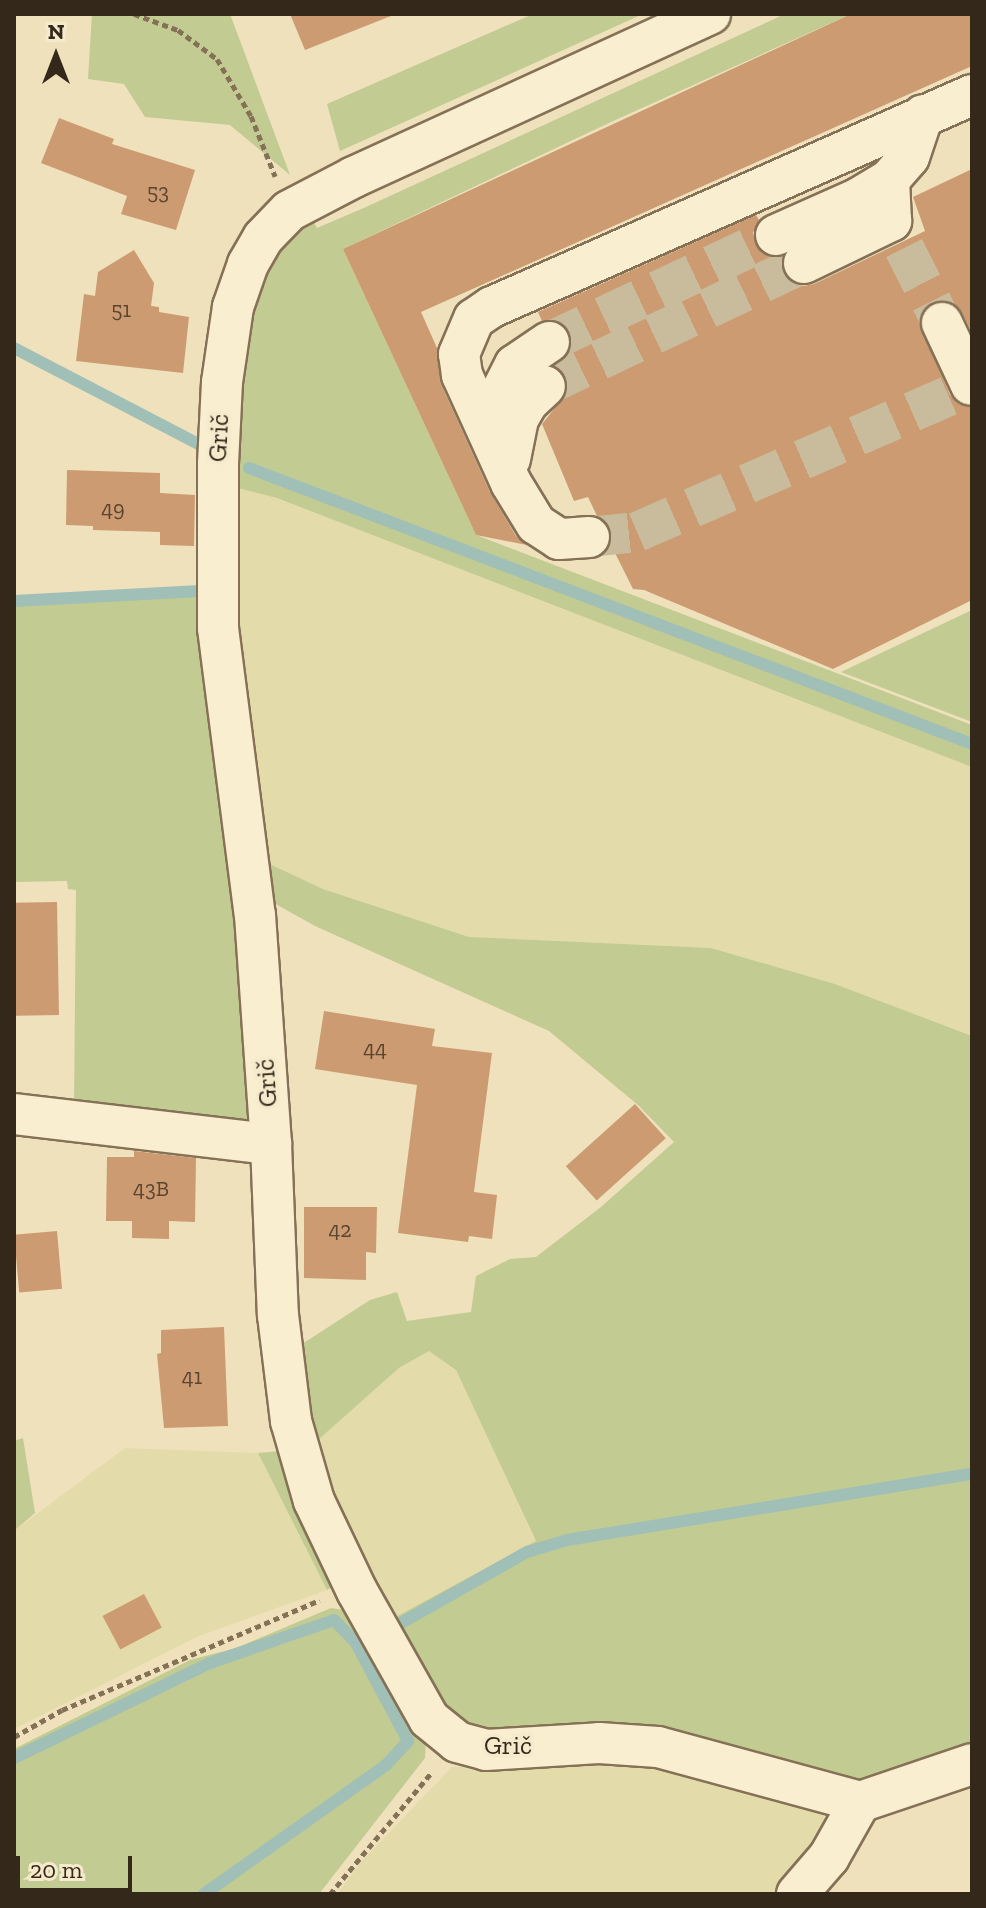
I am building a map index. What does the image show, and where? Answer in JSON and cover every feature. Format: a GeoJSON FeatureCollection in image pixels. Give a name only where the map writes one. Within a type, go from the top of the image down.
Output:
{"type":"FeatureCollection","features":[{"type":"Feature","properties":{"kind":"street","name":"Grič"},"geometry":{"type":"LineString","coordinates":[[710,14],[453,130],[289,211],[263,238],[248,264],[233,307],[222,382],[218,464],[218,628],[255,915],[271,1144],[278,1315],[291,1421],[314,1501],[354,1585],[429,1719],[457,1742],[486,1750],[599,1743],[658,1747],[860,1802]]}},
{"type":"Feature","properties":{"kind":"street"},"geometry":{"type":"LineString","coordinates":[[589,537],[559,539],[536,524],[511,483],[491,433],[462,375],[459,354],[474,319],[492,307],[972,95]]}},
{"type":"Feature","properties":{"kind":"street"},"geometry":{"type":"LineString","coordinates":[[776,235],[859,198],[889,180],[909,157],[923,115]]}},
{"type":"Feature","properties":{"kind":"street"},"geometry":{"type":"LineString","coordinates":[[804,263],[898,234],[889,180]]}},
{"type":"Feature","properties":{"kind":"street"},"geometry":{"type":"LineString","coordinates":[[942,323],[965,389]]}},
{"type":"Feature","properties":{"kind":"street"},"geometry":{"type":"LineString","coordinates":[[491,433],[497,400],[515,365],[549,342]]}},
{"type":"Feature","properties":{"kind":"street"},"geometry":{"type":"LineString","coordinates":[[511,483],[510,455],[518,419],[528,402],[545,386]]}},
{"type":"Feature","properties":{"kind":"street","name":"Grič"},"geometry":{"type":"LineString","coordinates":[[14,1114],[271,1144]]}},
{"type":"Feature","properties":{"kind":"street"},"geometry":{"type":"LineString","coordinates":[[797,1894],[829,1857],[860,1802],[972,1764]]}},
{"type":"Feature","properties":{"kind":"path"},"geometry":{"type":"LineString","coordinates":[[134,14],[178,30],[217,59],[251,116],[289,211]]}},
{"type":"Feature","properties":{"kind":"path"},"geometry":{"type":"LineString","coordinates":[[14,1737],[62,1710],[354,1585]]}},
{"type":"Feature","properties":{"kind":"path"},"geometry":{"type":"LineString","coordinates":[[330,1894],[457,1742]]}},
{"type":"Feature","properties":{"kind":"shaded area"},"geometry":{"type":"Polygon","coordinates":[[[230,486],[277,498],[972,767],[972,1036],[835,984],[711,948],[469,937],[323,889],[259,859],[231,652],[230,486]]]}},
{"type":"Feature","properties":{"kind":"shaded area"},"geometry":{"type":"Polygon","coordinates":[[[429,1351],[456,1370],[536,1542],[392,1619],[309,1448],[399,1368],[429,1351]]]}},
{"type":"Feature","properties":{"kind":"shaded area"},"geometry":{"type":"Polygon","coordinates":[[[125,1448],[258,1453],[327,1590],[199,1636],[14,1729],[14,1531],[125,1448]]]}},
{"type":"Feature","properties":{"kind":"shaded area"},"geometry":{"type":"Polygon","coordinates":[[[628,1756],[818,1807],[833,1831],[783,1894],[337,1894],[361,1862],[452,1767],[628,1756]]]}},
{"type":"Feature","properties":{"kind":"green space"},"geometry":{"type":"Polygon","coordinates":[[[92,14],[230,14],[290,175],[230,125],[145,117],[124,84],[88,79],[92,14]]]}},
{"type":"Feature","properties":{"kind":"green space"},"geometry":{"type":"Polygon","coordinates":[[[533,14],[643,14],[340,151],[327,104],[533,14]]]}},
{"type":"Feature","properties":{"kind":"green space"},"geometry":{"type":"Polygon","coordinates":[[[785,14],[851,14],[611,122],[343,249],[476,535],[972,725],[972,767],[277,498],[230,486],[247,300],[286,233],[312,218],[317,228],[366,207],[785,14]]]}},
{"type":"Feature","properties":{"kind":"green space"},"geometry":{"type":"Polygon","coordinates":[[[207,597],[251,1118],[243,1125],[74,1107],[76,890],[68,889],[67,881],[14,882],[14,602],[207,597]]]}},
{"type":"Feature","properties":{"kind":"green space"},"geometry":{"type":"Polygon","coordinates":[[[972,610],[972,722],[841,672],[972,610]]]}},
{"type":"Feature","properties":{"kind":"green space"},"geometry":{"type":"Polygon","coordinates":[[[259,859],[323,889],[469,937],[711,948],[835,984],[972,1036],[972,1751],[849,1785],[491,1739],[450,1720],[392,1619],[536,1541],[456,1370],[429,1351],[399,1368],[309,1448],[299,1346],[370,1300],[397,1292],[407,1321],[471,1312],[476,1276],[510,1259],[536,1257],[601,1207],[674,1142],[638,1105],[549,1031],[315,926],[265,898],[259,859]]]}},
{"type":"Feature","properties":{"kind":"green space"},"geometry":{"type":"Polygon","coordinates":[[[23,1438],[35,1513],[14,1531],[14,1441],[23,1438]]]}},
{"type":"Feature","properties":{"kind":"green space"},"geometry":{"type":"Polygon","coordinates":[[[281,1451],[342,1582],[327,1590],[258,1453],[281,1451]]]}},
{"type":"Feature","properties":{"kind":"green space"},"geometry":{"type":"Polygon","coordinates":[[[331,1608],[355,1612],[426,1738],[425,1758],[319,1894],[14,1894],[14,1749],[190,1660],[236,1648],[331,1608]]]}},
{"type":"Feature","properties":{"kind":"building"},"geometry":{"type":"Polygon","coordinates":[[[290,14],[391,14],[391,16],[305,50],[290,14]]]}},
{"type":"Feature","properties":{"kind":"building"},"geometry":{"type":"Polygon","coordinates":[[[851,14],[972,14],[972,66],[421,312],[437,348],[441,384],[490,492],[516,536],[527,545],[476,535],[343,249],[851,14]]]}},
{"type":"Feature","properties":{"kind":"building"},"geometry":{"type":"Polygon","coordinates":[[[59,118],[114,139],[112,144],[195,170],[176,230],[121,214],[127,196],[41,163],[59,118]]]}},
{"type":"Feature","properties":{"kind":"building"},"geometry":{"type":"Polygon","coordinates":[[[972,169],[972,333],[962,313],[945,300],[932,303],[923,311],[919,322],[950,395],[959,404],[972,407],[972,600],[833,669],[644,590],[633,589],[610,543],[608,525],[597,516],[588,497],[574,501],[542,424],[567,393],[567,380],[555,366],[569,353],[572,341],[568,330],[560,322],[542,321],[538,312],[756,215],[759,220],[753,233],[762,253],[783,257],[783,272],[792,282],[803,286],[814,284],[925,231],[913,197],[972,169]]]}},
{"type":"Feature","properties":{"kind":"building"},"geometry":{"type":"Polygon","coordinates":[[[134,250],[154,283],[151,306],[159,307],[159,312],[189,317],[183,373],[76,361],[84,294],[95,296],[98,272],[134,250]]]}},
{"type":"Feature","properties":{"kind":"building"},"geometry":{"type":"Polygon","coordinates":[[[67,470],[160,473],[160,493],[195,495],[194,546],[160,545],[160,532],[93,530],[93,526],[66,525],[67,470]]]}},
{"type":"Feature","properties":{"kind":"building"},"geometry":{"type":"Polygon","coordinates":[[[57,902],[59,1015],[16,1016],[14,903],[57,902]]]}},
{"type":"Feature","properties":{"kind":"building"},"geometry":{"type":"Polygon","coordinates":[[[324,1011],[435,1029],[432,1046],[492,1053],[474,1192],[497,1195],[492,1239],[469,1236],[468,1242],[398,1233],[417,1085],[315,1069],[324,1011]]]}},
{"type":"Feature","properties":{"kind":"building"},"geometry":{"type":"Polygon","coordinates":[[[635,1104],[666,1138],[597,1200],[566,1166],[635,1104]]]}},
{"type":"Feature","properties":{"kind":"building"},"geometry":{"type":"Polygon","coordinates":[[[134,1151],[196,1158],[195,1222],[169,1221],[169,1239],[132,1238],[132,1221],[106,1221],[107,1157],[134,1157],[134,1151]]]}},
{"type":"Feature","properties":{"kind":"building"},"geometry":{"type":"Polygon","coordinates":[[[304,1207],[377,1207],[376,1253],[366,1252],[366,1280],[304,1278],[304,1207]]]}},
{"type":"Feature","properties":{"kind":"building"},"geometry":{"type":"Polygon","coordinates":[[[57,1231],[62,1289],[19,1293],[14,1235],[57,1231]]]}},
{"type":"Feature","properties":{"kind":"building"},"geometry":{"type":"Polygon","coordinates":[[[224,1327],[228,1426],[164,1428],[157,1354],[161,1353],[161,1330],[224,1327]]]}},
{"type":"Feature","properties":{"kind":"building"},"geometry":{"type":"Polygon","coordinates":[[[144,1594],[162,1628],[120,1650],[103,1616],[144,1594]]]}},
{"type":"Feature","properties":{"kind":"waterway"},"geometry":{"type":"LineString","coordinates":[[14,348],[200,445]]}},
{"type":"Feature","properties":{"kind":"waterway"},"geometry":{"type":"LineString","coordinates":[[249,468],[972,744]]}},
{"type":"Feature","properties":{"kind":"waterway"},"geometry":{"type":"LineString","coordinates":[[14,601],[200,591]]}},
{"type":"Feature","properties":{"kind":"waterway"},"geometry":{"type":"LineString","coordinates":[[401,1623],[527,1552],[567,1540],[972,1474]]}},
{"type":"Feature","properties":{"kind":"waterway"},"geometry":{"type":"LineString","coordinates":[[14,1758],[210,1663],[334,1620],[356,1643]]}},
{"type":"Feature","properties":{"kind":"waterway"},"geometry":{"type":"LineString","coordinates":[[204,1894],[386,1765],[408,1741],[356,1643],[362,1641]]}},
{"type":"Feature","properties":{"kind":"tunnel"},"geometry":{"type":"LineString","coordinates":[[549,342],[776,235]]}},
{"type":"Feature","properties":{"kind":"tunnel"},"geometry":{"type":"LineString","coordinates":[[904,248],[942,323]]}},
{"type":"Feature","properties":{"kind":"tunnel"},"geometry":{"type":"LineString","coordinates":[[545,386],[804,263]]}},
{"type":"Feature","properties":{"kind":"tunnel"},"geometry":{"type":"LineString","coordinates":[[589,537],[637,532],[950,395]]}}]}
